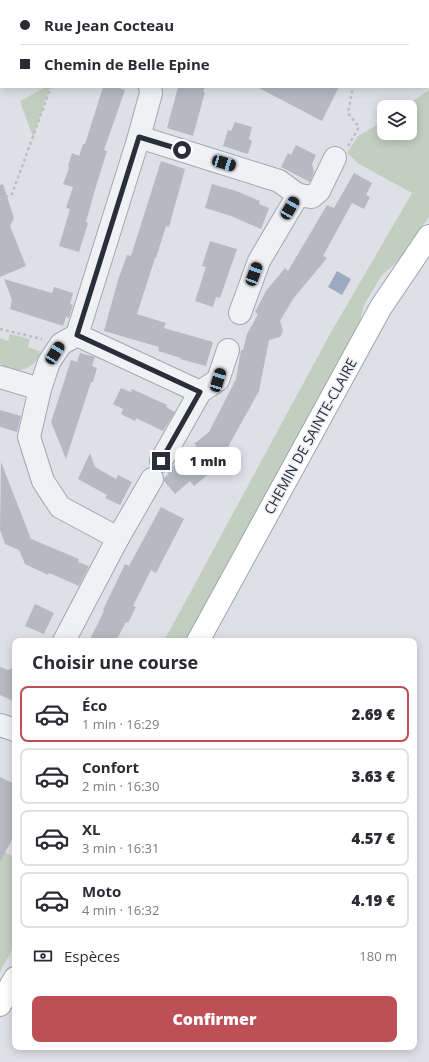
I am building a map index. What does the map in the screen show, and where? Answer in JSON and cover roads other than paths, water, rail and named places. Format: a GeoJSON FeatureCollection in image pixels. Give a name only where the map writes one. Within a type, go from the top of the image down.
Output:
{"type":"FeatureCollection","features":[{"type":"Feature","properties":{"kind":"main road","name":"CHEMIN DE SAINTE-CLAIRE"},"geometry":{"type":"LineString","coordinates":[[200,638],[381,307],[429,236]]}},
{"type":"Feature","properties":{"kind":"main road"},"geometry":{"type":"LineString","coordinates":[[0,1005],[12,983]]}},
{"type":"Feature","properties":{"kind":"street"},"geometry":{"type":"LineString","coordinates":[[118,538],[60,507],[43,481],[29,437],[40,389],[49,362],[69,339],[139,137],[151,93],[150,88]]}},
{"type":"Feature","properties":{"kind":"street"},"geometry":{"type":"LineString","coordinates":[[139,137],[279,181],[298,195],[312,197],[319,191],[335,158]]}},
{"type":"Feature","properties":{"kind":"street"},"geometry":{"type":"LineString","coordinates":[[240,313],[259,261],[298,195]]}},
{"type":"Feature","properties":{"kind":"street"},"geometry":{"type":"LineString","coordinates":[[69,339],[200,392]]}},
{"type":"Feature","properties":{"kind":"street"},"geometry":{"type":"LineString","coordinates":[[66,638],[118,538],[200,392],[218,380],[228,350]]}},
{"type":"Feature","properties":{"kind":"street"},"geometry":{"type":"LineString","coordinates":[[0,377],[40,389]]}},
{"type":"Feature","properties":{"kind":"water"},"geometry":{"type":"Polygon","coordinates":[[[337,271],[351,279],[342,295],[328,287],[337,271]]]}}]}
